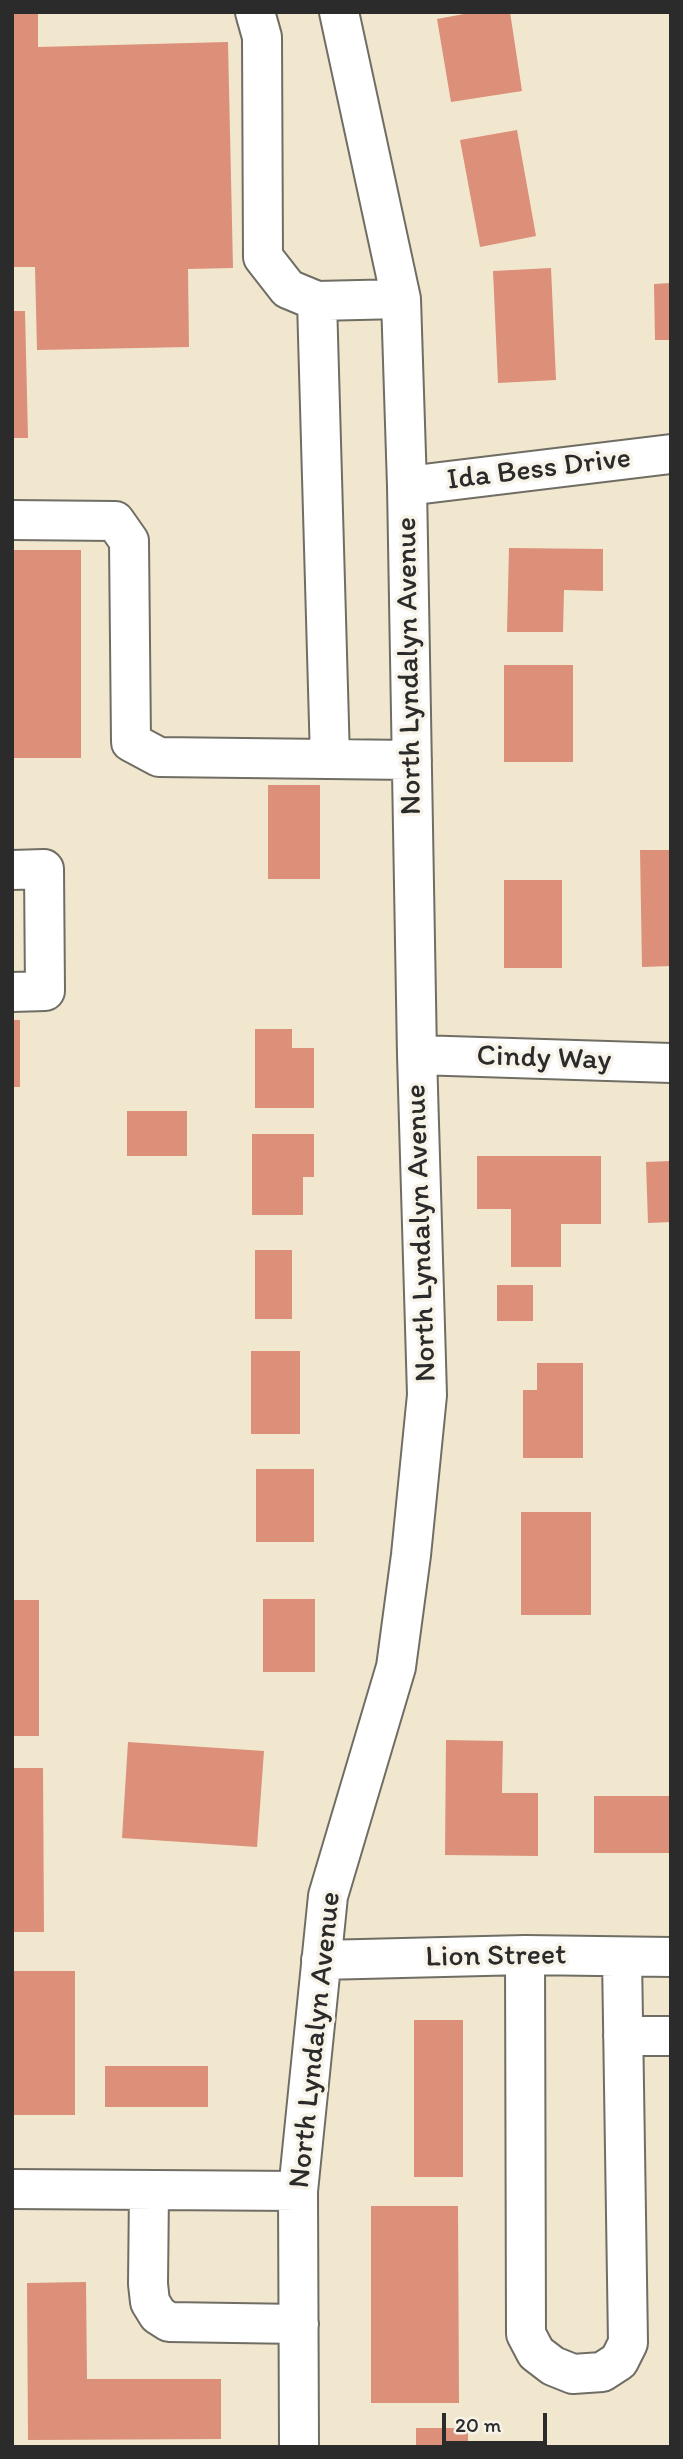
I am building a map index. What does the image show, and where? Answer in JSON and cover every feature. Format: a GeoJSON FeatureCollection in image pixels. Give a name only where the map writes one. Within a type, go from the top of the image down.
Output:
{"type":"FeatureCollection","features":[{"type":"Feature","properties":{"kind":"street"},"geometry":{"type":"LineString","coordinates":[[255,12],[262,37],[263,257],[288,289],[317,301],[401,299]]}},
{"type":"Feature","properties":{"kind":"street","name":"North Lyndalyn Avenue"},"geometry":{"type":"LineString","coordinates":[[299,2447],[298,2191],[328,1896],[396,1667],[411,1555],[427,1395],[401,299],[339,12]]}},
{"type":"Feature","properties":{"kind":"street"},"geometry":{"type":"LineString","coordinates":[[317,301],[330,759]]}},
{"type":"Feature","properties":{"kind":"street","name":"Ida Bess Drive"},"geometry":{"type":"LineString","coordinates":[[407,486],[671,454]]}},
{"type":"Feature","properties":{"kind":"street"},"geometry":{"type":"LineString","coordinates":[[12,520],[115,521],[129,541],[131,742],[159,757],[412,760]]}},
{"type":"Feature","properties":{"kind":"street"},"geometry":{"type":"LineString","coordinates":[[12,870],[44,869],[45,991],[12,992]]}},
{"type":"Feature","properties":{"kind":"street","name":"Cindy Way"},"geometry":{"type":"LineString","coordinates":[[417,1055],[671,1063]]}},
{"type":"Feature","properties":{"kind":"street"},"geometry":{"type":"LineString","coordinates":[[525,1955],[526,2334],[536,2353],[553,2366],[573,2374],[602,2372],[619,2361],[628,2343],[622,1957]]}},
{"type":"Feature","properties":{"kind":"street","name":"Lion Street"},"geometry":{"type":"LineString","coordinates":[[321,1960],[525,1955],[671,1957]]}},
{"type":"Feature","properties":{"kind":"street"},"geometry":{"type":"LineString","coordinates":[[623,2036],[671,2036]]}},
{"type":"Feature","properties":{"kind":"street"},"geometry":{"type":"LineString","coordinates":[[12,2189],[298,2191]]}},
{"type":"Feature","properties":{"kind":"street"},"geometry":{"type":"LineString","coordinates":[[149,2191],[148,2284],[150,2302],[158,2315],[169,2322],[299,2324]]}},
{"type":"Feature","properties":{"kind":"building"},"geometry":{"type":"Polygon","coordinates":[[[12,12],[38,12],[38,47],[228,42],[233,268],[188,269],[189,347],[37,350],[35,267],[12,267],[12,12]]]}},
{"type":"Feature","properties":{"kind":"building"},"geometry":{"type":"Polygon","coordinates":[[[475,12],[510,12],[522,91],[451,102],[437,19],[475,12]]]}},
{"type":"Feature","properties":{"kind":"building"},"geometry":{"type":"Polygon","coordinates":[[[517,130],[536,236],[480,247],[460,140],[517,130]]]}},
{"type":"Feature","properties":{"kind":"building"},"geometry":{"type":"Polygon","coordinates":[[[551,268],[556,380],[498,383],[493,271],[551,268]]]}},
{"type":"Feature","properties":{"kind":"building"},"geometry":{"type":"Polygon","coordinates":[[[671,283],[671,340],[655,340],[654,284],[671,283]]]}},
{"type":"Feature","properties":{"kind":"building"},"geometry":{"type":"Polygon","coordinates":[[[12,311],[25,311],[28,438],[12,438],[12,311]]]}},
{"type":"Feature","properties":{"kind":"building"},"geometry":{"type":"Polygon","coordinates":[[[509,548],[603,549],[603,591],[564,590],[563,632],[507,632],[509,548]]]}},
{"type":"Feature","properties":{"kind":"building"},"geometry":{"type":"Polygon","coordinates":[[[12,550],[81,550],[81,758],[12,758],[12,550]]]}},
{"type":"Feature","properties":{"kind":"building"},"geometry":{"type":"Polygon","coordinates":[[[504,665],[573,665],[573,762],[504,762],[504,665]]]}},
{"type":"Feature","properties":{"kind":"building"},"geometry":{"type":"Polygon","coordinates":[[[268,785],[320,785],[320,879],[268,879],[268,785]]]}},
{"type":"Feature","properties":{"kind":"building"},"geometry":{"type":"Polygon","coordinates":[[[640,850],[671,850],[671,966],[642,967],[640,850]]]}},
{"type":"Feature","properties":{"kind":"building"},"geometry":{"type":"Polygon","coordinates":[[[504,880],[562,880],[562,968],[504,968],[504,880]]]}},
{"type":"Feature","properties":{"kind":"building"},"geometry":{"type":"Polygon","coordinates":[[[12,1020],[20,1020],[20,1087],[12,1087],[12,1020]]]}},
{"type":"Feature","properties":{"kind":"building"},"geometry":{"type":"Polygon","coordinates":[[[255,1029],[292,1029],[292,1048],[314,1048],[314,1108],[255,1108],[255,1029]]]}},
{"type":"Feature","properties":{"kind":"building"},"geometry":{"type":"Polygon","coordinates":[[[127,1111],[187,1111],[187,1156],[127,1156],[127,1111]]]}},
{"type":"Feature","properties":{"kind":"building"},"geometry":{"type":"Polygon","coordinates":[[[252,1134],[314,1134],[314,1177],[303,1177],[303,1215],[252,1215],[252,1134]]]}},
{"type":"Feature","properties":{"kind":"building"},"geometry":{"type":"Polygon","coordinates":[[[477,1156],[601,1156],[601,1224],[561,1224],[561,1267],[511,1267],[511,1209],[477,1209],[477,1156]]]}},
{"type":"Feature","properties":{"kind":"building"},"geometry":{"type":"Polygon","coordinates":[[[671,1161],[671,1222],[648,1223],[646,1162],[671,1161]]]}},
{"type":"Feature","properties":{"kind":"building"},"geometry":{"type":"Polygon","coordinates":[[[255,1250],[292,1250],[292,1319],[255,1319],[255,1250]]]}},
{"type":"Feature","properties":{"kind":"building"},"geometry":{"type":"Polygon","coordinates":[[[497,1285],[533,1285],[533,1321],[497,1321],[497,1285]]]}},
{"type":"Feature","properties":{"kind":"building"},"geometry":{"type":"Polygon","coordinates":[[[251,1351],[300,1351],[300,1434],[251,1434],[251,1351]]]}},
{"type":"Feature","properties":{"kind":"building"},"geometry":{"type":"Polygon","coordinates":[[[537,1363],[583,1363],[583,1458],[523,1458],[523,1390],[537,1390],[537,1363]]]}},
{"type":"Feature","properties":{"kind":"building"},"geometry":{"type":"Polygon","coordinates":[[[256,1469],[314,1469],[314,1542],[256,1542],[256,1469]]]}},
{"type":"Feature","properties":{"kind":"building"},"geometry":{"type":"Polygon","coordinates":[[[521,1512],[591,1512],[591,1615],[521,1615],[521,1512]]]}},
{"type":"Feature","properties":{"kind":"building"},"geometry":{"type":"Polygon","coordinates":[[[263,1599],[315,1599],[315,1672],[263,1672],[263,1599]]]}},
{"type":"Feature","properties":{"kind":"building"},"geometry":{"type":"Polygon","coordinates":[[[12,1600],[39,1600],[39,1736],[12,1736],[12,1600]]]}},
{"type":"Feature","properties":{"kind":"building"},"geometry":{"type":"Polygon","coordinates":[[[446,1740],[503,1741],[502,1793],[538,1793],[538,1856],[445,1855],[446,1740]]]}},
{"type":"Feature","properties":{"kind":"building"},"geometry":{"type":"Polygon","coordinates":[[[128,1742],[264,1751],[257,1847],[122,1838],[128,1742]]]}},
{"type":"Feature","properties":{"kind":"building"},"geometry":{"type":"Polygon","coordinates":[[[12,1768],[43,1768],[44,1932],[12,1932],[12,1768]]]}},
{"type":"Feature","properties":{"kind":"building"},"geometry":{"type":"Polygon","coordinates":[[[594,1796],[671,1796],[671,1853],[594,1853],[594,1796]]]}},
{"type":"Feature","properties":{"kind":"building"},"geometry":{"type":"Polygon","coordinates":[[[12,1971],[75,1971],[75,2115],[12,2115],[12,1971]]]}},
{"type":"Feature","properties":{"kind":"building"},"geometry":{"type":"Polygon","coordinates":[[[414,2020],[463,2020],[463,2177],[414,2177],[414,2020]]]}},
{"type":"Feature","properties":{"kind":"building"},"geometry":{"type":"Polygon","coordinates":[[[105,2066],[208,2066],[208,2107],[105,2107],[105,2066]]]}},
{"type":"Feature","properties":{"kind":"building"},"geometry":{"type":"Polygon","coordinates":[[[371,2206],[458,2206],[459,2403],[371,2403],[371,2206]]]}},
{"type":"Feature","properties":{"kind":"building"},"geometry":{"type":"Polygon","coordinates":[[[86,2282],[87,2379],[221,2379],[221,2439],[28,2440],[27,2283],[86,2282]]]}},
{"type":"Feature","properties":{"kind":"building"},"geometry":{"type":"Polygon","coordinates":[[[416,2428],[468,2428],[468,2447],[416,2447],[416,2428]]]}}]}
